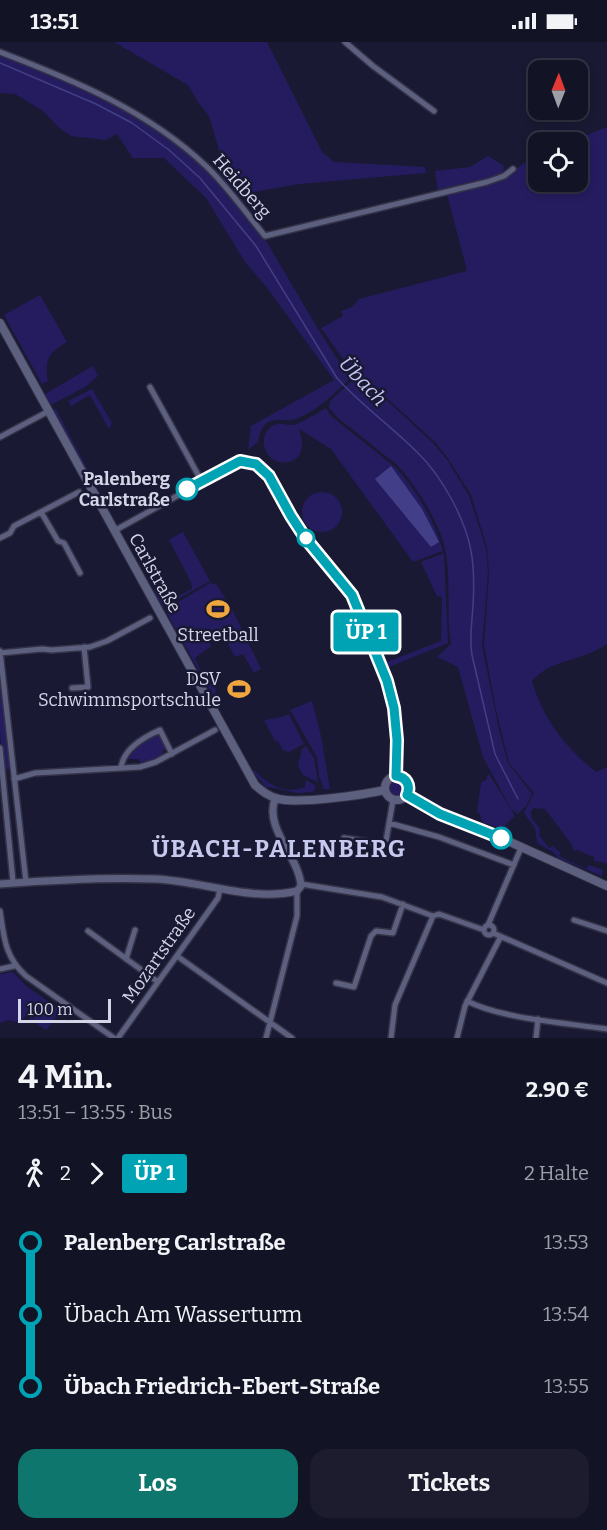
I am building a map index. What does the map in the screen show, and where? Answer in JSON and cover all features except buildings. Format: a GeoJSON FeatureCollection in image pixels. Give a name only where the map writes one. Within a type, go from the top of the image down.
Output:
{"type":"FeatureCollection","features":[{"type":"Feature","properties":{"kind":"main road","name":"Carlstraße"},"geometry":{"type":"LineString","coordinates":[[0,323],[255,785],[275,799]]}},
{"type":"Feature","properties":{"kind":"main road"},"geometry":{"type":"LineString","coordinates":[[396,776],[402,777],[408,783],[407,795],[400,800],[393,800],[385,790],[387,781],[396,776]]}},
{"type":"Feature","properties":{"kind":"main road"},"geometry":{"type":"LineString","coordinates":[[275,799],[324,798],[385,790]]}},
{"type":"Feature","properties":{"kind":"main road"},"geometry":{"type":"LineString","coordinates":[[407,795],[440,814],[607,886]]}},
{"type":"Feature","properties":{"kind":"street"},"geometry":{"type":"LineString","coordinates":[[345,42],[373,66],[434,111]]}},
{"type":"Feature","properties":{"kind":"street","name":"Heidberg"},"geometry":{"type":"LineString","coordinates":[[0,52],[73,81],[124,106],[159,127],[208,167],[265,236],[487,182],[504,176],[513,169]]}},
{"type":"Feature","properties":{"kind":"street"},"geometry":{"type":"LineString","coordinates":[[150,387],[202,482]]}},
{"type":"Feature","properties":{"kind":"street"},"geometry":{"type":"LineString","coordinates":[[0,437],[49,411]]}},
{"type":"Feature","properties":{"kind":"street"},"geometry":{"type":"LineString","coordinates":[[114,531],[240,461],[256,464],[269,476],[306,539],[352,595],[387,681],[394,708],[397,740],[396,776]]}},
{"type":"Feature","properties":{"kind":"street"},"geometry":{"type":"LineString","coordinates":[[0,538],[10,532],[14,526],[79,492]]}},
{"type":"Feature","properties":{"kind":"street"},"geometry":{"type":"LineString","coordinates":[[41,512],[58,541],[64,543],[81,573]]}},
{"type":"Feature","properties":{"kind":"street"},"geometry":{"type":"LineString","coordinates":[[26,882],[0,652],[84,647],[107,641],[150,618]]}},
{"type":"Feature","properties":{"kind":"street"},"geometry":{"type":"LineString","coordinates":[[72,688],[88,687],[84,647]]}},
{"type":"Feature","properties":{"kind":"street"},"geometry":{"type":"LineString","coordinates":[[121,768],[124,758],[136,743],[160,730],[172,754]]}},
{"type":"Feature","properties":{"kind":"street"},"geometry":{"type":"LineString","coordinates":[[2,786],[36,773],[121,768],[156,762],[214,730]]}},
{"type":"Feature","properties":{"kind":"street"},"geometry":{"type":"LineString","coordinates":[[0,748],[13,882]]}},
{"type":"Feature","properties":{"kind":"street"},"geometry":{"type":"LineString","coordinates":[[266,1038],[297,916],[299,887],[297,867],[273,818],[275,799]]}},
{"type":"Feature","properties":{"kind":"street"},"geometry":{"type":"LineString","coordinates":[[344,838],[383,843],[388,836],[393,800]]}},
{"type":"Feature","properties":{"kind":"street"},"geometry":{"type":"LineString","coordinates":[[390,823],[439,837],[514,865]]}},
{"type":"Feature","properties":{"kind":"street"},"geometry":{"type":"LineString","coordinates":[[521,848],[486,927],[487,935],[493,933],[607,983]]}},
{"type":"Feature","properties":{"kind":"street"},"geometry":{"type":"LineString","coordinates":[[0,884],[158,879],[220,889],[265,893],[299,887],[382,897],[433,916],[439,914],[486,927]]}},
{"type":"Feature","properties":{"kind":"street","name":"Mozartstraße"},"geometry":{"type":"LineString","coordinates":[[118,1038],[218,898],[220,889]]}},
{"type":"Feature","properties":{"kind":"street"},"geometry":{"type":"LineString","coordinates":[[336,983],[354,987],[371,936],[376,931],[393,933],[403,904]]}},
{"type":"Feature","properties":{"kind":"street"},"geometry":{"type":"LineString","coordinates":[[0,911],[4,937],[14,966],[114,1038]]}},
{"type":"Feature","properties":{"kind":"street"},"geometry":{"type":"LineString","coordinates":[[391,1038],[396,1005],[433,916]]}},
{"type":"Feature","properties":{"kind":"street"},"geometry":{"type":"LineString","coordinates":[[574,920],[607,931]]}},
{"type":"Feature","properties":{"kind":"street"},"geometry":{"type":"LineString","coordinates":[[126,959],[135,930]]}},
{"type":"Feature","properties":{"kind":"street"},"geometry":{"type":"LineString","coordinates":[[88,931],[158,982]]}},
{"type":"Feature","properties":{"kind":"street"},"geometry":{"type":"LineString","coordinates":[[457,1038],[467,1001],[500,938]]}},
{"type":"Feature","properties":{"kind":"street"},"geometry":{"type":"LineString","coordinates":[[177,956],[292,1038]]}},
{"type":"Feature","properties":{"kind":"street"},"geometry":{"type":"LineString","coordinates":[[0,969],[14,966]]}},
{"type":"Feature","properties":{"kind":"street"},"geometry":{"type":"LineString","coordinates":[[467,1001],[478,1006],[538,1019],[607,1029]]}},
{"type":"Feature","properties":{"kind":"street"},"geometry":{"type":"LineString","coordinates":[[536,1038],[538,1019]]}},
{"type":"Feature","properties":{"kind":"shaded area"},"geometry":{"type":"Polygon","coordinates":[[[114,42],[267,42],[322,152],[334,162],[425,167],[426,173],[299,184],[238,195],[219,173],[224,167],[209,116],[188,85],[114,42]]]}},
{"type":"Feature","properties":{"kind":"shaded area"},"geometry":{"type":"Polygon","coordinates":[[[0,53],[82,87],[149,122],[206,169],[262,234],[318,329],[352,377],[312,411],[293,420],[268,422],[262,429],[258,442],[248,450],[251,426],[334,380],[268,289],[245,262],[206,198],[164,158],[133,158],[117,134],[106,140],[71,136],[58,127],[43,111],[15,94],[0,93],[0,53]]]}},
{"type":"Feature","properties":{"kind":"shaded area"},"geometry":{"type":"Polygon","coordinates":[[[607,127],[607,644],[550,668],[532,681],[549,720],[574,753],[596,772],[607,767],[607,866],[606,863],[594,861],[594,857],[577,850],[575,852],[545,809],[534,808],[531,811],[531,817],[540,829],[539,835],[549,848],[553,846],[561,853],[559,856],[586,869],[589,865],[603,870],[602,876],[558,858],[553,852],[537,843],[535,828],[524,813],[534,793],[509,763],[496,710],[484,645],[489,573],[487,547],[471,495],[436,443],[368,381],[355,376],[321,328],[343,316],[341,311],[352,307],[359,299],[467,271],[447,194],[504,178],[528,161],[528,192],[588,192],[588,134],[607,127]]]}},
{"type":"Feature","properties":{"kind":"shaded area"},"geometry":{"type":"Polygon","coordinates":[[[488,156],[503,165],[502,173],[438,191],[435,171],[470,167],[488,156]]]}},
{"type":"Feature","properties":{"kind":"shaded area"},"geometry":{"type":"Polygon","coordinates":[[[40,295],[67,342],[55,350],[49,358],[47,362],[48,381],[42,384],[4,315],[40,295]]]}},
{"type":"Feature","properties":{"kind":"shaded area"},"geometry":{"type":"Polygon","coordinates":[[[93,366],[98,376],[85,387],[51,405],[45,394],[93,366]]]}},
{"type":"Feature","properties":{"kind":"shaded area"},"geometry":{"type":"Polygon","coordinates":[[[354,379],[367,382],[434,444],[448,461],[469,496],[486,548],[488,573],[482,646],[499,730],[508,763],[532,794],[526,806],[518,814],[511,809],[483,757],[458,667],[437,657],[451,644],[446,554],[434,519],[412,483],[397,465],[338,418],[329,408],[330,401],[354,379]]]}},
{"type":"Feature","properties":{"kind":"shaded area"},"geometry":{"type":"Polygon","coordinates":[[[92,389],[112,423],[109,429],[90,395],[71,406],[68,401],[92,389]]]}},
{"type":"Feature","properties":{"kind":"shaded area"},"geometry":{"type":"Polygon","coordinates":[[[326,408],[331,416],[403,476],[430,517],[443,551],[413,562],[331,449],[299,429],[302,448],[294,460],[280,462],[274,460],[265,450],[265,436],[274,425],[299,423],[326,408]]]}},
{"type":"Feature","properties":{"kind":"shaded area"},"geometry":{"type":"Polygon","coordinates":[[[56,409],[89,472],[86,473],[53,410],[56,409]]]}},
{"type":"Feature","properties":{"kind":"shaded area"},"geometry":{"type":"Polygon","coordinates":[[[391,466],[422,509],[439,542],[431,547],[375,479],[391,466]]]}},
{"type":"Feature","properties":{"kind":"shaded area"},"geometry":{"type":"Polygon","coordinates":[[[322,492],[336,498],[342,512],[336,526],[322,532],[308,526],[302,512],[308,498],[322,492]]]}},
{"type":"Feature","properties":{"kind":"shaded area"},"geometry":{"type":"Polygon","coordinates":[[[183,532],[210,581],[163,607],[153,591],[156,590],[164,603],[192,589],[191,582],[169,540],[183,532]]]}},
{"type":"Feature","properties":{"kind":"shaded area"},"geometry":{"type":"Polygon","coordinates":[[[444,553],[448,643],[389,667],[387,662],[441,641],[442,597],[437,596],[421,562],[444,553]]]}},
{"type":"Feature","properties":{"kind":"shaded area"},"geometry":{"type":"Polygon","coordinates":[[[210,583],[217,585],[233,611],[261,669],[254,673],[243,654],[235,657],[223,634],[209,642],[211,646],[195,658],[203,675],[213,675],[216,692],[213,696],[165,610],[210,583]]]}},
{"type":"Feature","properties":{"kind":"shaded area"},"geometry":{"type":"Polygon","coordinates":[[[0,669],[11,769],[4,769],[0,732],[0,669]]]}},
{"type":"Feature","properties":{"kind":"shaded area"},"geometry":{"type":"Polygon","coordinates":[[[312,701],[321,736],[330,789],[324,789],[319,776],[317,757],[290,710],[312,701]]]}},
{"type":"Feature","properties":{"kind":"shaded area"},"geometry":{"type":"Polygon","coordinates":[[[289,714],[304,744],[289,752],[283,750],[278,741],[276,742],[264,721],[289,714]]]}},
{"type":"Feature","properties":{"kind":"shaded area"},"geometry":{"type":"Polygon","coordinates":[[[159,734],[167,748],[162,751],[164,755],[141,763],[138,759],[128,759],[137,747],[159,734]]]}},
{"type":"Feature","properties":{"kind":"shaded area"},"geometry":{"type":"Polygon","coordinates":[[[306,746],[314,758],[318,782],[303,775],[298,766],[302,749],[306,746]]]}},
{"type":"Feature","properties":{"kind":"shaded area"},"geometry":{"type":"Polygon","coordinates":[[[254,770],[271,784],[284,789],[305,787],[306,780],[316,786],[313,792],[297,793],[267,788],[253,772],[254,770]]]}},
{"type":"Feature","properties":{"kind":"shaded area"},"geometry":{"type":"Polygon","coordinates":[[[489,774],[515,816],[505,825],[511,832],[482,822],[477,812],[481,783],[487,779],[489,774]]]}},
{"type":"Feature","properties":{"kind":"shaded area"},"geometry":{"type":"Polygon","coordinates":[[[393,779],[401,779],[406,784],[404,795],[393,797],[388,792],[388,784],[393,779]]]}},
{"type":"Feature","properties":{"kind":"shaded area"},"geometry":{"type":"Polygon","coordinates":[[[13,972],[26,986],[61,1010],[46,1030],[25,1016],[20,1023],[8,1020],[0,1023],[0,974],[13,972]]]}},
{"type":"Feature","properties":{"kind":"waterway","name":"Übach"},"geometry":{"type":"LineString","coordinates":[[0,63],[96,104],[132,123],[169,150],[200,178],[256,246],[337,378],[417,452],[435,473],[458,511],[468,538],[474,578],[472,655],[495,754],[518,799]]}},
{"type":"Feature","properties":{"kind":"bus line"},"geometry":{"type":"LineString","coordinates":[[187,489],[240,461],[256,464],[265,470],[306,539],[352,595],[375,657],[387,681],[396,725],[396,776],[402,777],[408,783],[407,795],[440,814],[501,838]]}},
{"type":"Feature","properties":{"kind":"place","name":"Palenberg Carlstraße"},"geometry":{"type":"Point","coordinates":[187,489]}},
{"type":"Feature","properties":{"kind":"place","name":"Streetball"},"geometry":{"type":"Point","coordinates":[218,609]}},
{"type":"Feature","properties":{"kind":"place","name":"DSV Schwimmsportschule"},"geometry":{"type":"Point","coordinates":[239,689]}},
{"type":"Feature","properties":{"kind":"district","name":"ÜBACH-PALENBERG"},"geometry":{"type":"Point","coordinates":[279,849]}}]}
